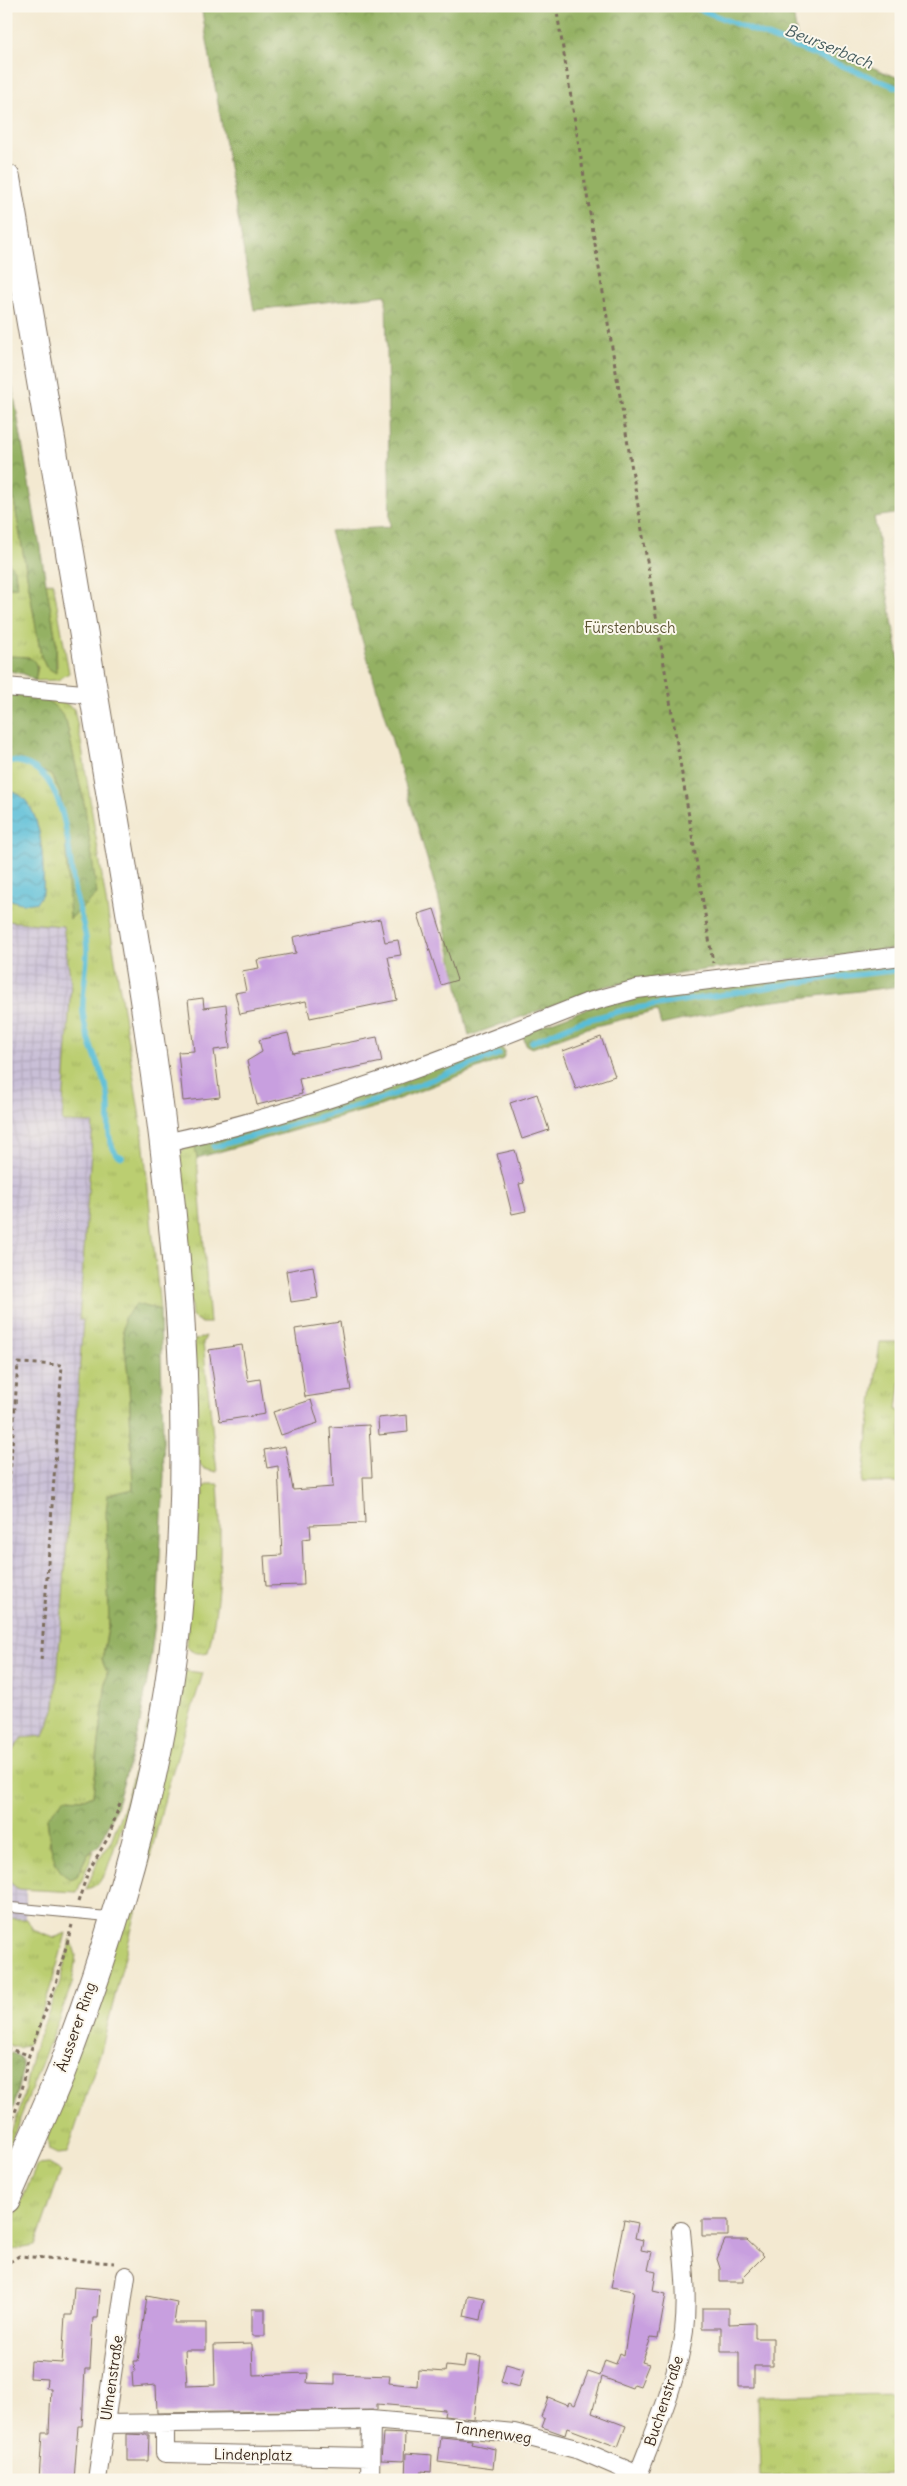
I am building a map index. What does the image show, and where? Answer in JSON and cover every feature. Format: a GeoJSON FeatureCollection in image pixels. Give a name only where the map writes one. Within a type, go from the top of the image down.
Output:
{"type":"FeatureCollection","features":[{"type":"Feature","properties":{"kind":"main road","name":"Äusserer Ring"},"geometry":{"type":"LineString","coordinates":[[6,178],[146,1001],[165,1143],[182,1351],[185,1457],[181,1554],[173,1655],[162,1724],[133,1850],[113,1918],[60,2073],[6,2199]]}},
{"type":"Feature","properties":{"kind":"street"},"geometry":{"type":"LineString","coordinates":[[6,687],[94,695]]}},
{"type":"Feature","properties":{"kind":"street"},"geometry":{"type":"LineString","coordinates":[[165,1143],[282,1113],[389,1080],[613,994],[716,978],[901,956]]}},
{"type":"Feature","properties":{"kind":"street","name":"Buchenstraße"},"geometry":{"type":"LineString","coordinates":[[637,2478],[678,2363],[684,2329],[685,2283],[682,2231]]}},
{"type":"Feature","properties":{"kind":"street","name":"Ulmenstraße"},"geometry":{"type":"LineString","coordinates":[[97,2480],[126,2276]]}},
{"type":"Feature","properties":{"kind":"street"},"geometry":{"type":"LineString","coordinates":[[106,2424],[371,2420],[370,2480]]}},
{"type":"Feature","properties":{"kind":"street","name":"Tannenweg"},"geometry":{"type":"LineString","coordinates":[[371,2420],[514,2433],[580,2450],[637,2478]]}},
{"type":"Feature","properties":{"kind":"street","name":"Lindenplatz"},"geometry":{"type":"LineString","coordinates":[[165,2423],[165,2453],[370,2457]]}},
{"type":"Feature","properties":{"kind":"lane"},"geometry":{"type":"LineString","coordinates":[[6,1907],[113,1918]]}},
{"type":"Feature","properties":{"kind":"path"},"geometry":{"type":"LineString","coordinates":[[556,6],[716,978]]}},
{"type":"Feature","properties":{"kind":"path"},"geometry":{"type":"LineString","coordinates":[[6,1531],[18,1363],[62,1365],[41,1662]]}},
{"type":"Feature","properties":{"kind":"path"},"geometry":{"type":"LineString","coordinates":[[82,1891],[96,1855],[109,1836],[124,1794]]}},
{"type":"Feature","properties":{"kind":"path"},"geometry":{"type":"LineString","coordinates":[[6,2134],[17,2107],[29,2056],[57,1980],[69,1936]]}},
{"type":"Feature","properties":{"kind":"path"},"geometry":{"type":"LineString","coordinates":[[6,2048],[29,2056]]}},
{"type":"Feature","properties":{"kind":"path"},"geometry":{"type":"LineString","coordinates":[[6,2269],[8,2263],[19,2256],[33,2256],[111,2262],[119,2264],[126,2276]]}},
{"type":"Feature","properties":{"kind":"shaded area"},"geometry":{"type":"Polygon","coordinates":[[[6,921],[63,925],[71,984],[62,1122],[93,1123],[79,1320],[83,1320],[55,1707],[44,1736],[22,1738],[6,1806],[6,921]]]}},
{"type":"Feature","properties":{"kind":"shaded area"},"geometry":{"type":"Polygon","coordinates":[[[6,1879],[18,1889],[26,1890],[26,1926],[6,1984],[6,1879]]]}},
{"type":"Feature","properties":{"kind":"green space","name":"Fürstenbusch"},"geometry":{"type":"Polygon","coordinates":[[[201,6],[792,6],[797,37],[901,79],[901,513],[874,517],[901,671],[901,948],[703,970],[606,986],[469,1036],[438,896],[330,531],[390,527],[386,295],[254,310],[201,6]]]}},
{"type":"Feature","properties":{"kind":"green space"},"geometry":{"type":"Polygon","coordinates":[[[6,349],[56,641],[56,673],[46,667],[41,656],[6,454],[6,349]]]}},
{"type":"Feature","properties":{"kind":"green space"},"geometry":{"type":"Polygon","coordinates":[[[6,454],[41,656],[46,667],[57,667],[56,641],[46,584],[53,582],[69,673],[58,680],[35,681],[38,667],[29,657],[6,656],[6,587],[17,587],[15,571],[6,559],[6,454]]]}},
{"type":"Feature","properties":{"kind":"green space"},"geometry":{"type":"Polygon","coordinates":[[[6,559],[15,571],[17,587],[6,587],[6,559]]]}},
{"type":"Feature","properties":{"kind":"green space"},"geometry":{"type":"Polygon","coordinates":[[[6,656],[26,657],[34,661],[36,666],[35,681],[24,674],[6,670],[6,656]]]}},
{"type":"Feature","properties":{"kind":"green space"},"geometry":{"type":"Polygon","coordinates":[[[6,694],[34,696],[48,701],[60,712],[66,721],[85,808],[97,894],[70,919],[64,819],[60,793],[51,775],[24,763],[6,761],[6,694]]]}},
{"type":"Feature","properties":{"kind":"green space"},"geometry":{"type":"Polygon","coordinates":[[[43,697],[59,699],[74,709],[81,742],[143,1137],[160,1310],[136,1304],[124,1319],[123,1331],[129,1383],[133,1489],[102,1660],[107,1672],[93,1795],[84,1799],[65,1798],[47,1818],[50,1846],[77,1876],[87,1855],[94,1851],[77,1892],[18,1889],[6,1879],[6,1806],[11,1753],[22,1738],[44,1736],[55,1707],[83,1320],[79,1320],[93,1123],[62,1122],[71,984],[63,926],[6,921],[6,897],[13,901],[43,892],[43,865],[39,831],[28,803],[18,794],[6,791],[6,761],[24,763],[51,775],[60,793],[64,819],[85,808],[66,721],[43,697]]]}},
{"type":"Feature","properties":{"kind":"green space"},"geometry":{"type":"Polygon","coordinates":[[[901,960],[901,986],[758,1003],[661,1025],[657,1011],[587,1028],[532,1048],[526,1045],[522,1033],[607,1001],[901,960]]]}},
{"type":"Feature","properties":{"kind":"green space"},"geometry":{"type":"Polygon","coordinates":[[[496,1044],[505,1051],[503,1059],[380,1106],[197,1158],[194,1141],[496,1044]]]}},
{"type":"Feature","properties":{"kind":"green space"},"geometry":{"type":"Polygon","coordinates":[[[194,1141],[210,1323],[202,1323],[192,1317],[177,1155],[194,1141]]]}},
{"type":"Feature","properties":{"kind":"green space"},"geometry":{"type":"Polygon","coordinates":[[[136,1304],[160,1310],[164,1476],[158,1599],[139,1729],[115,1811],[100,1844],[87,1855],[77,1876],[71,1879],[64,1875],[55,1861],[50,1843],[47,1818],[65,1798],[84,1799],[93,1795],[107,1672],[102,1660],[109,1624],[106,1512],[108,1495],[133,1489],[129,1383],[123,1331],[124,1318],[136,1304]]]}},
{"type":"Feature","properties":{"kind":"green space"},"geometry":{"type":"Polygon","coordinates":[[[206,1336],[203,1343],[217,1472],[204,1469],[197,1460],[194,1340],[206,1336]]]}},
{"type":"Feature","properties":{"kind":"green space"},"geometry":{"type":"Polygon","coordinates":[[[880,1342],[901,1342],[901,1377],[897,1410],[901,1412],[901,1483],[862,1483],[880,1342]]]}},
{"type":"Feature","properties":{"kind":"green space"},"geometry":{"type":"Polygon","coordinates":[[[209,1484],[218,1484],[220,1526],[218,1590],[208,1652],[198,1653],[191,1651],[186,1646],[196,1491],[209,1484]]]}},
{"type":"Feature","properties":{"kind":"green space"},"geometry":{"type":"Polygon","coordinates":[[[187,1671],[203,1673],[167,1790],[101,2051],[67,2153],[57,2154],[49,2150],[47,2138],[182,1673],[187,1671]]]}},
{"type":"Feature","properties":{"kind":"green space"},"geometry":{"type":"Polygon","coordinates":[[[149,1720],[152,1721],[135,1788],[106,1872],[98,1884],[86,1890],[98,1860],[111,1841],[126,1800],[149,1720]]]}},
{"type":"Feature","properties":{"kind":"green space"},"geometry":{"type":"Polygon","coordinates":[[[6,1918],[27,1919],[33,1930],[54,1938],[66,1933],[40,2017],[28,2044],[19,2048],[6,2044],[6,1918]]]}},
{"type":"Feature","properties":{"kind":"green space"},"geometry":{"type":"Polygon","coordinates":[[[71,1939],[76,1955],[72,1984],[6,2155],[6,2144],[21,2107],[33,2052],[59,1985],[71,1939]]]}},
{"type":"Feature","properties":{"kind":"green space"},"geometry":{"type":"Polygon","coordinates":[[[6,2051],[20,2058],[23,2067],[14,2106],[6,2125],[6,2051]]]}},
{"type":"Feature","properties":{"kind":"green space"},"geometry":{"type":"Polygon","coordinates":[[[49,2164],[61,2171],[35,2246],[6,2251],[6,2237],[37,2165],[49,2164]]]}},
{"type":"Feature","properties":{"kind":"green space"},"geometry":{"type":"Polygon","coordinates":[[[901,2394],[901,2474],[760,2476],[758,2396],[901,2394]]]}},
{"type":"Feature","properties":{"kind":"water"},"geometry":{"type":"Polygon","coordinates":[[[6,791],[18,794],[28,803],[39,831],[43,865],[43,892],[37,902],[21,903],[6,897],[6,791]]]}},
{"type":"Feature","properties":{"kind":"building"},"geometry":{"type":"Polygon","coordinates":[[[434,909],[457,980],[441,985],[418,914],[434,909]]]}},
{"type":"Feature","properties":{"kind":"building"},"geometry":{"type":"Polygon","coordinates":[[[380,919],[385,942],[398,940],[401,955],[388,957],[397,1000],[310,1018],[306,1001],[240,1014],[235,993],[246,991],[242,971],[259,968],[257,960],[296,953],[293,937],[380,919]]]}},
{"type":"Feature","properties":{"kind":"building"},"geometry":{"type":"Polygon","coordinates":[[[203,998],[204,1008],[226,1005],[230,1048],[214,1050],[220,1097],[183,1101],[178,1052],[194,1051],[188,1000],[203,998]]]}},
{"type":"Feature","properties":{"kind":"building"},"geometry":{"type":"Polygon","coordinates":[[[288,1033],[293,1053],[377,1037],[382,1062],[299,1079],[302,1094],[257,1105],[247,1061],[262,1052],[259,1040],[288,1033]]]}},
{"type":"Feature","properties":{"kind":"building"},"geometry":{"type":"Polygon","coordinates":[[[601,1037],[615,1076],[576,1089],[563,1051],[601,1037]]]}},
{"type":"Feature","properties":{"kind":"building"},"geometry":{"type":"Polygon","coordinates":[[[537,1094],[549,1130],[522,1139],[510,1103],[537,1094]]]}},
{"type":"Feature","properties":{"kind":"building"},"geometry":{"type":"Polygon","coordinates":[[[515,1150],[524,1183],[519,1184],[526,1211],[512,1214],[497,1154],[515,1150]]]}},
{"type":"Feature","properties":{"kind":"building"},"geometry":{"type":"Polygon","coordinates":[[[313,1266],[318,1298],[291,1302],[286,1271],[313,1266]]]}},
{"type":"Feature","properties":{"kind":"building"},"geometry":{"type":"Polygon","coordinates":[[[340,1322],[351,1390],[305,1397],[295,1329],[340,1322]]]}},
{"type":"Feature","properties":{"kind":"building"},"geometry":{"type":"Polygon","coordinates":[[[242,1345],[248,1381],[260,1379],[265,1414],[220,1421],[209,1350],[242,1345]]]}},
{"type":"Feature","properties":{"kind":"building"},"geometry":{"type":"Polygon","coordinates":[[[311,1400],[318,1423],[281,1435],[273,1412],[311,1400]]]}},
{"type":"Feature","properties":{"kind":"building"},"geometry":{"type":"Polygon","coordinates":[[[407,1415],[408,1432],[379,1435],[378,1418],[407,1415]]]}},
{"type":"Feature","properties":{"kind":"building"},"geometry":{"type":"Polygon","coordinates":[[[369,1425],[372,1477],[363,1477],[365,1523],[310,1525],[311,1538],[302,1539],[304,1585],[266,1586],[264,1556],[282,1555],[278,1466],[267,1468],[264,1450],[285,1446],[293,1490],[333,1487],[330,1427],[369,1425]]]}},
{"type":"Feature","properties":{"kind":"building"},"geometry":{"type":"Polygon","coordinates":[[[624,2220],[638,2223],[635,2238],[643,2240],[641,2250],[652,2252],[648,2270],[656,2272],[653,2291],[666,2294],[658,2339],[651,2338],[642,2362],[649,2364],[640,2386],[634,2384],[632,2388],[602,2377],[592,2413],[626,2426],[618,2447],[567,2428],[565,2435],[542,2427],[545,2419],[541,2417],[548,2397],[568,2405],[569,2402],[575,2405],[588,2372],[600,2376],[605,2360],[616,2364],[620,2353],[624,2355],[634,2291],[611,2287],[624,2220]]]}},
{"type":"Feature","properties":{"kind":"building"},"geometry":{"type":"Polygon","coordinates":[[[702,2220],[728,2220],[728,2236],[702,2236],[702,2220]]]}},
{"type":"Feature","properties":{"kind":"building"},"geometry":{"type":"Polygon","coordinates":[[[725,2240],[747,2240],[764,2256],[743,2277],[743,2282],[720,2282],[720,2268],[717,2259],[725,2240]]]}},
{"type":"Feature","properties":{"kind":"building"},"geometry":{"type":"Polygon","coordinates":[[[74,2287],[100,2289],[98,2318],[93,2318],[90,2369],[85,2369],[82,2426],[78,2426],[74,2480],[39,2480],[42,2433],[49,2433],[51,2388],[46,2388],[47,2379],[30,2378],[31,2361],[62,2363],[65,2315],[72,2315],[74,2287]]]}},
{"type":"Feature","properties":{"kind":"building"},"geometry":{"type":"Polygon","coordinates":[[[468,2295],[485,2298],[481,2320],[464,2316],[468,2295]]]}},
{"type":"Feature","properties":{"kind":"building"},"geometry":{"type":"Polygon","coordinates":[[[147,2296],[177,2302],[174,2323],[206,2323],[206,2350],[185,2350],[187,2386],[215,2385],[214,2345],[252,2344],[253,2375],[308,2373],[307,2383],[335,2384],[335,2374],[390,2376],[389,2383],[417,2386],[418,2370],[445,2372],[446,2366],[464,2368],[466,2355],[481,2357],[474,2419],[444,2416],[445,2410],[377,2404],[377,2410],[157,2413],[156,2385],[133,2387],[132,2372],[135,2372],[134,2361],[138,2361],[147,2296]]]}},
{"type":"Feature","properties":{"kind":"building"},"geometry":{"type":"Polygon","coordinates":[[[702,2308],[729,2308],[729,2324],[755,2323],[755,2338],[773,2338],[773,2366],[754,2366],[754,2387],[739,2387],[739,2352],[721,2352],[721,2328],[702,2328],[702,2308]]]}},
{"type":"Feature","properties":{"kind":"building"},"geometry":{"type":"Polygon","coordinates":[[[252,2309],[265,2309],[265,2336],[252,2336],[252,2309]]]}},
{"type":"Feature","properties":{"kind":"building"},"geometry":{"type":"Polygon","coordinates":[[[506,2364],[524,2369],[519,2387],[501,2382],[506,2364]]]}},
{"type":"Feature","properties":{"kind":"building"},"geometry":{"type":"Polygon","coordinates":[[[383,2433],[405,2434],[404,2461],[381,2460],[383,2433]]]}},
{"type":"Feature","properties":{"kind":"building"},"geometry":{"type":"Polygon","coordinates":[[[127,2434],[149,2435],[148,2461],[127,2461],[127,2434]]]}},
{"type":"Feature","properties":{"kind":"building"},"geometry":{"type":"Polygon","coordinates":[[[441,2437],[472,2440],[471,2444],[495,2449],[493,2469],[438,2462],[441,2437]]]}},
{"type":"Feature","properties":{"kind":"building"},"geometry":{"type":"Polygon","coordinates":[[[406,2453],[432,2455],[431,2472],[422,2471],[422,2480],[405,2480],[406,2453]]]}},
{"type":"Feature","properties":{"kind":"waterway","name":"Beurserbach"},"geometry":{"type":"LineString","coordinates":[[691,6],[901,89]]}},
{"type":"Feature","properties":{"kind":"waterway"},"geometry":{"type":"LineString","coordinates":[[6,761],[26,764],[42,774],[53,789],[61,808],[66,829],[74,888],[87,943],[83,1004],[84,1023],[108,1095],[110,1139],[116,1154],[122,1157]]}},
{"type":"Feature","properties":{"kind":"waterway"},"geometry":{"type":"LineString","coordinates":[[532,1042],[576,1023],[624,1010],[835,977],[901,970]]}},
{"type":"Feature","properties":{"kind":"waterway"},"geometry":{"type":"LineString","coordinates":[[214,1147],[381,1099],[499,1054]]}}]}
